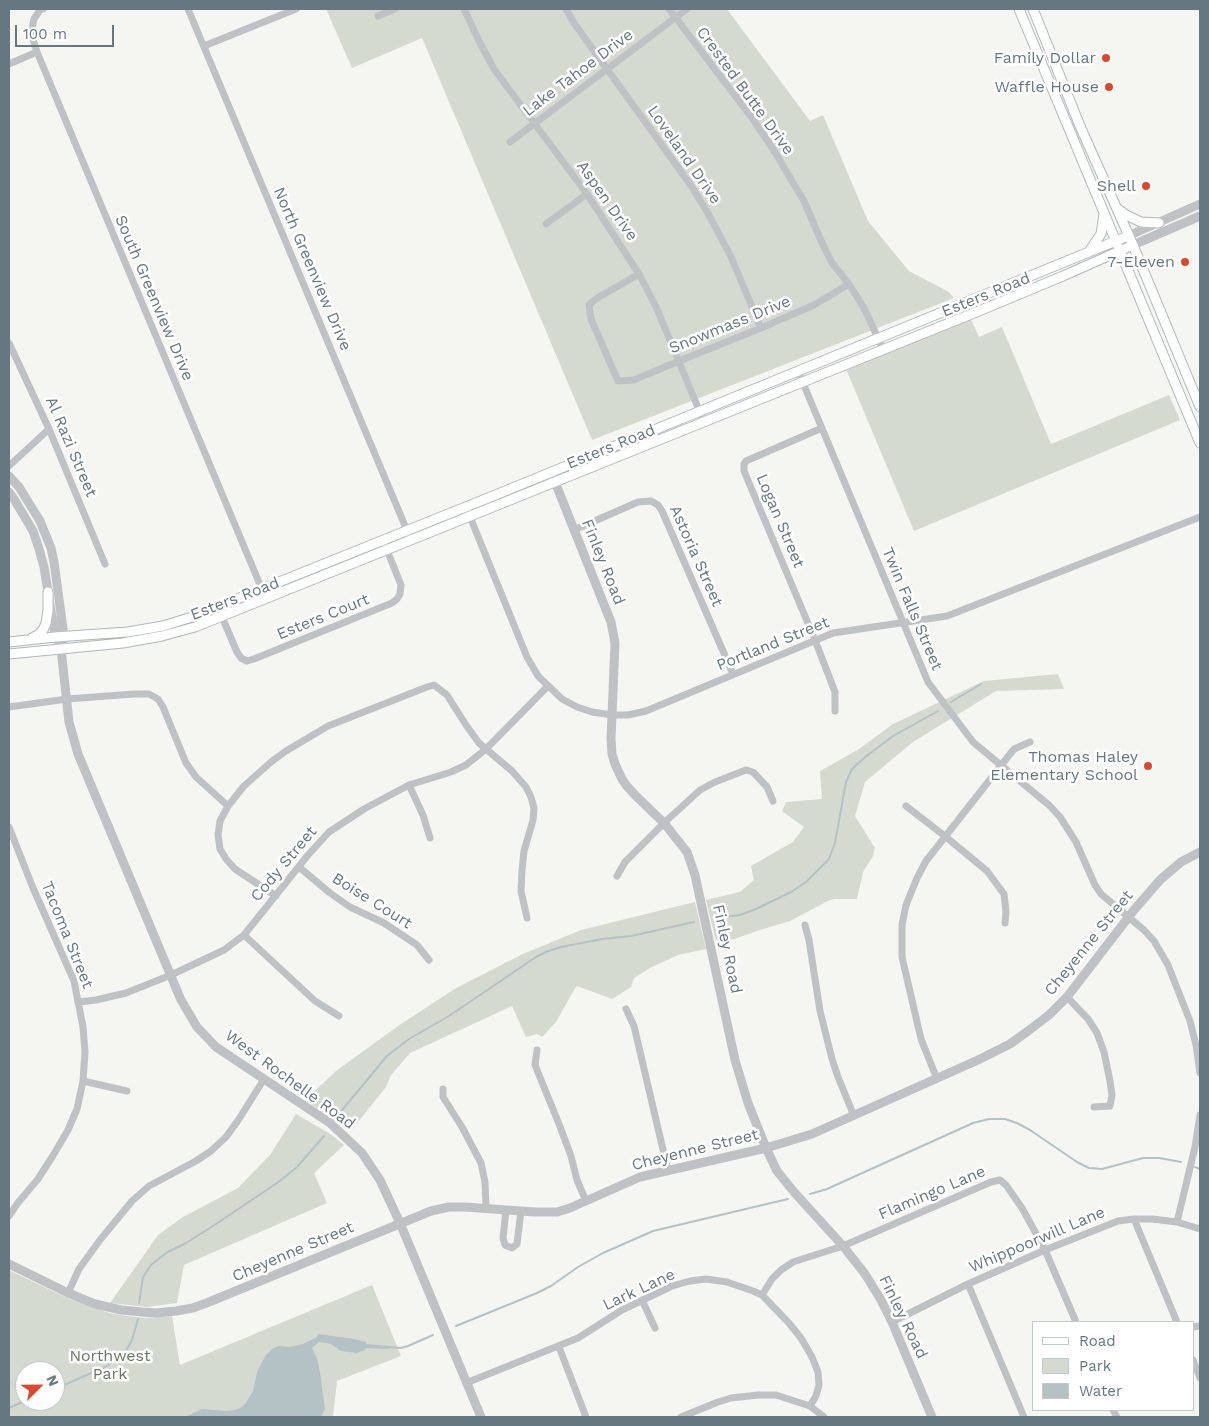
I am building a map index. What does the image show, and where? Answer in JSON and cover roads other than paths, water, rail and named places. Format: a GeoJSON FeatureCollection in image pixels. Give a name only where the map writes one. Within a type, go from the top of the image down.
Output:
{"type":"FeatureCollection","features":[{"type":"Feature","properties":{"kind":"main road"},"geometry":{"type":"LineString","coordinates":[[1019,9],[1200,443]]}},
{"type":"Feature","properties":{"kind":"main road"},"geometry":{"type":"LineString","coordinates":[[1033,9],[1080,126],[1133,245],[1200,407]]}},
{"type":"Feature","properties":{"kind":"main road"},"geometry":{"type":"LineString","coordinates":[[1069,131],[1080,126]]}},
{"type":"Feature","properties":{"kind":"main road"},"geometry":{"type":"LineString","coordinates":[[1116,206],[1126,215],[1141,222],[1159,223]]}},
{"type":"Feature","properties":{"kind":"main road"},"geometry":{"type":"LineString","coordinates":[[1088,252],[1101,234],[1104,214]]}},
{"type":"Feature","properties":{"kind":"main road","name":"Esters Road"},"geometry":{"type":"LineString","coordinates":[[9,642],[60,636],[128,632],[163,626],[192,617],[1128,236]]}},
{"type":"Feature","properties":{"kind":"main road","name":"Esters Road"},"geometry":{"type":"LineString","coordinates":[[9,654],[123,643],[195,628],[1063,276],[1133,245]]}},
{"type":"Feature","properties":{"kind":"main road"},"geometry":{"type":"LineString","coordinates":[[1174,382],[1186,373]]}},
{"type":"Feature","properties":{"kind":"main road"},"geometry":{"type":"LineString","coordinates":[[28,640],[43,630],[48,610],[48,592]]}},
{"type":"Feature","properties":{"kind":"street","name":"South Greenview Drive"},"geometry":{"type":"LineString","coordinates":[[43,9],[40,10],[34,19],[31,33],[37,52],[266,599]]}},
{"type":"Feature","properties":{"kind":"street","name":"North Greenview Drive"},"geometry":{"type":"LineString","coordinates":[[188,9],[411,540]]}},
{"type":"Feature","properties":{"kind":"street"},"geometry":{"type":"LineString","coordinates":[[204,46],[296,9]]}},
{"type":"Feature","properties":{"kind":"street"},"geometry":{"type":"LineString","coordinates":[[378,16],[395,9]]}},
{"type":"Feature","properties":{"kind":"street","name":"Aspen Drive"},"geometry":{"type":"LineString","coordinates":[[464,9],[494,69],[586,194],[640,274],[657,308],[704,422]]}},
{"type":"Feature","properties":{"kind":"street","name":"Loveland Drive"},"geometry":{"type":"LineString","coordinates":[[566,9],[574,24],[692,187],[731,257],[761,328]]}},
{"type":"Feature","properties":{"kind":"street","name":"Crested Butte Drive"},"geometry":{"type":"LineString","coordinates":[[669,9],[752,118],[772,149],[804,201],[832,263],[864,308],[883,349]]}},
{"type":"Feature","properties":{"kind":"street","name":"Lake Tahoe Drive"},"geometry":{"type":"LineString","coordinates":[[510,142],[687,9]]}},
{"type":"Feature","properties":{"kind":"street"},"geometry":{"type":"LineString","coordinates":[[9,64],[37,52]]}},
{"type":"Feature","properties":{"kind":"street"},"geometry":{"type":"LineString","coordinates":[[546,224],[586,194]]}},
{"type":"Feature","properties":{"kind":"street","name":"Esters Road"},"geometry":{"type":"LineString","coordinates":[[1128,236],[1200,204]]}},
{"type":"Feature","properties":{"kind":"street","name":"Esters Road"},"geometry":{"type":"LineString","coordinates":[[1133,245],[1200,216]]}},
{"type":"Feature","properties":{"kind":"street","name":"Snowmass Drive"},"geometry":{"type":"LineString","coordinates":[[640,274],[599,297],[589,305],[591,319],[618,381],[634,380],[678,360],[761,328],[814,305],[848,284]]}},
{"type":"Feature","properties":{"kind":"street","name":"Al Razi Street"},"geometry":{"type":"LineString","coordinates":[[9,343],[49,428],[105,564]]}},
{"type":"Feature","properties":{"kind":"street","name":"Twin Falls Street"},"geometry":{"type":"LineString","coordinates":[[798,371],[928,682],[973,742],[1050,806],[1060,817],[1076,842],[1098,890],[1106,900],[1144,930],[1162,952],[1190,1021],[1200,1073]]}},
{"type":"Feature","properties":{"kind":"street"},"geometry":{"type":"LineString","coordinates":[[9,466],[49,428]]}},
{"type":"Feature","properties":{"kind":"street","name":"Logan Street"},"geometry":{"type":"LineString","coordinates":[[815,640],[744,471],[744,464],[746,461],[822,428]]}},
{"type":"Feature","properties":{"kind":"street","name":"Finley Road"},"geometry":{"type":"LineString","coordinates":[[551,472],[610,622],[615,643],[612,754],[622,779],[635,796],[664,823],[687,852],[695,875],[735,1060],[748,1103],[766,1148],[777,1171],[865,1274],[892,1322],[932,1417]]}},
{"type":"Feature","properties":{"kind":"street","name":"West Rochelle Road"},"geometry":{"type":"LineString","coordinates":[[9,476],[19,487],[40,521],[51,548],[58,588],[66,700],[69,722],[78,754],[182,1000],[197,1027],[216,1047],[330,1123],[362,1153],[380,1180],[400,1223],[481,1417]]}},
{"type":"Feature","properties":{"kind":"street","name":"West Rochelle Road"},"geometry":{"type":"LineString","coordinates":[[9,492],[33,531],[60,636]]}},
{"type":"Feature","properties":{"kind":"street","name":"Astoria Street"},"geometry":{"type":"LineString","coordinates":[[574,530],[638,502],[651,501],[658,505],[666,519],[733,674]]}},
{"type":"Feature","properties":{"kind":"street","name":"Portland Street"},"geometry":{"type":"LineString","coordinates":[[466,507],[527,657],[538,676],[562,699],[577,707],[592,712],[612,715],[628,715],[646,711],[833,633],[948,616],[1200,517]]}},
{"type":"Feature","properties":{"kind":"street","name":"Esters Court"},"geometry":{"type":"LineString","coordinates":[[222,617],[237,652],[247,661],[254,660],[392,604],[400,594],[401,585],[383,540]]}},
{"type":"Feature","properties":{"kind":"street"},"geometry":{"type":"LineString","coordinates":[[815,640],[835,692],[834,711]]}},
{"type":"Feature","properties":{"kind":"street"},"geometry":{"type":"LineString","coordinates":[[276,896],[234,869],[220,849],[218,835],[220,821],[228,806],[244,786],[271,762],[328,726],[434,685],[447,695],[466,726],[486,749],[520,780],[530,796],[534,808],[533,820],[524,851],[521,891],[527,918]]}},
{"type":"Feature","properties":{"kind":"street","name":"Cody Street"},"geometry":{"type":"LineString","coordinates":[[79,1002],[96,1000],[126,992],[170,975],[224,950],[244,935],[328,832],[364,809],[409,785],[451,772],[466,765],[486,749],[548,686]]}},
{"type":"Feature","properties":{"kind":"street"},"geometry":{"type":"LineString","coordinates":[[9,706],[149,694],[158,699],[163,707],[186,763],[196,777],[228,806]]}},
{"type":"Feature","properties":{"kind":"street"},"geometry":{"type":"LineString","coordinates":[[937,1079],[925,1052],[919,1031],[902,956],[902,925],[906,905],[916,878],[926,861],[1014,749],[1030,742]]}},
{"type":"Feature","properties":{"kind":"street"},"geometry":{"type":"LineString","coordinates":[[617,876],[625,862],[664,823],[700,790],[715,782],[746,770],[753,772],[767,787],[773,801]]}},
{"type":"Feature","properties":{"kind":"street"},"geometry":{"type":"LineString","coordinates":[[409,785],[423,815],[430,838]]}},
{"type":"Feature","properties":{"kind":"street"},"geometry":{"type":"LineString","coordinates":[[906,806],[987,871],[1004,894],[1005,923]]}},
{"type":"Feature","properties":{"kind":"street","name":"Tacoma Street"},"geometry":{"type":"LineString","coordinates":[[9,827],[74,982],[83,1027],[85,1052],[83,1081],[77,1109],[59,1146],[38,1179],[16,1204],[9,1216]]}},
{"type":"Feature","properties":{"kind":"street","name":"Cheyenne Street"},"geometry":{"type":"LineString","coordinates":[[9,1264],[95,1304],[121,1310],[156,1313],[193,1308],[431,1211],[449,1207],[465,1207],[557,1212],[640,1177],[766,1148],[812,1134],[937,1079],[1010,1044],[1049,1015],[1067,997],[1160,880],[1181,862],[1200,852]]}},
{"type":"Feature","properties":{"kind":"street","name":"Boise Court"},"geometry":{"type":"LineString","coordinates":[[299,867],[330,894],[350,907],[384,923],[417,945],[429,960]]}},
{"type":"Feature","properties":{"kind":"street"},"geometry":{"type":"LineString","coordinates":[[805,925],[820,1011],[832,1059],[854,1116]]}},
{"type":"Feature","properties":{"kind":"street"},"geometry":{"type":"LineString","coordinates":[[244,935],[315,1001],[338,1016]]}},
{"type":"Feature","properties":{"kind":"street"},"geometry":{"type":"LineString","coordinates":[[1067,997],[1088,1019],[1097,1033],[1104,1052],[1112,1095],[1110,1106],[1094,1107]]}},
{"type":"Feature","properties":{"kind":"street"},"geometry":{"type":"LineString","coordinates":[[626,1009],[634,1026],[668,1170]]}},
{"type":"Feature","properties":{"kind":"street"},"geometry":{"type":"LineString","coordinates":[[537,1050],[535,1065],[559,1124],[571,1156],[577,1180],[586,1200]]}},
{"type":"Feature","properties":{"kind":"street"},"geometry":{"type":"LineString","coordinates":[[68,1293],[79,1269],[132,1201],[149,1186],[211,1151],[226,1137],[264,1079]]}},
{"type":"Feature","properties":{"kind":"street"},"geometry":{"type":"LineString","coordinates":[[83,1081],[127,1091]]}},
{"type":"Feature","properties":{"kind":"street"},"geometry":{"type":"LineString","coordinates":[[443,1089],[443,1097],[481,1163],[485,1182],[486,1208]]}},
{"type":"Feature","properties":{"kind":"street"},"geometry":{"type":"LineString","coordinates":[[1177,1222],[1200,1120]]}},
{"type":"Feature","properties":{"kind":"street","name":"Flamingo Lane"},"geometry":{"type":"LineString","coordinates":[[762,1295],[772,1278],[793,1262],[842,1246],[991,1182],[1000,1180],[1006,1185],[1022,1208],[1045,1250],[1076,1321]]}},
{"type":"Feature","properties":{"kind":"street"},"geometry":{"type":"LineString","coordinates":[[506,1210],[503,1238],[505,1245],[512,1248],[517,1244],[521,1211]]}},
{"type":"Feature","properties":{"kind":"street"},"geometry":{"type":"LineString","coordinates":[[1134,1219],[1177,1321]]}},
{"type":"Feature","properties":{"kind":"street","name":"Whippoorwill Lane"},"geometry":{"type":"LineString","coordinates":[[892,1322],[968,1284],[1104,1225],[1134,1219],[1152,1219],[1177,1222],[1200,1229]]}},
{"type":"Feature","properties":{"kind":"street","name":"Lark Lane"},"geometry":{"type":"LineString","coordinates":[[466,1383],[559,1347],[578,1338],[622,1310],[672,1286],[706,1279],[727,1282],[762,1295],[788,1322],[801,1338],[818,1372],[816,1396],[810,1406]]}},
{"type":"Feature","properties":{"kind":"street"},"geometry":{"type":"LineString","coordinates":[[968,1284],[1024,1417]]}},
{"type":"Feature","properties":{"kind":"street"},"geometry":{"type":"LineString","coordinates":[[642,1300],[655,1328]]}},
{"type":"Feature","properties":{"kind":"street"},"geometry":{"type":"LineString","coordinates":[[559,1347],[586,1417]]}},
{"type":"Feature","properties":{"kind":"street"},"geometry":{"type":"LineString","coordinates":[[1194,1363],[1200,1378]]}},
{"type":"Feature","properties":{"kind":"street"},"geometry":{"type":"LineString","coordinates":[[683,1417],[731,1398],[758,1395],[776,1395],[810,1406],[824,1417]]}},
{"type":"Feature","properties":{"kind":"water"},"geometry":{"type":"Polygon","coordinates":[[[318,1334],[390,1347],[388,1349],[366,1348],[357,1353],[341,1351],[331,1344],[319,1342],[312,1348],[317,1358],[320,1372],[325,1409],[321,1417],[185,1417],[202,1409],[226,1411],[240,1408],[245,1404],[253,1391],[257,1372],[266,1355],[272,1349],[278,1346],[290,1347],[303,1344],[317,1337],[318,1334]]]}},
{"type":"Feature","properties":{"kind":"waterway"},"geometry":{"type":"LineString","coordinates":[[951,702],[981,684]]}},
{"type":"Feature","properties":{"kind":"waterway"},"geometry":{"type":"LineString","coordinates":[[716,918],[740,915],[756,909],[791,892],[806,882],[829,859],[835,843],[846,782],[852,769],[893,736],[938,711]]}},
{"type":"Feature","properties":{"kind":"waterway"},"geometry":{"type":"LineString","coordinates":[[338,1115],[387,1056],[409,1039],[449,1016],[536,957],[561,947],[602,939],[631,936],[694,922]]}},
{"type":"Feature","properties":{"kind":"waterway"},"geometry":{"type":"LineString","coordinates":[[810,1194],[827,1189],[973,1123],[989,1119],[1005,1119],[1017,1123],[1089,1168],[1102,1169],[1143,1158],[1159,1158],[1181,1162]]}},
{"type":"Feature","properties":{"kind":"waterway"},"geometry":{"type":"LineString","coordinates":[[139,1303],[143,1277],[151,1265],[166,1253],[213,1226],[280,1181],[297,1167],[324,1136]]}},
{"type":"Feature","properties":{"kind":"waterway"},"geometry":{"type":"LineString","coordinates":[[1195,1167],[1200,1169]]}},
{"type":"Feature","properties":{"kind":"waterway"},"geometry":{"type":"LineString","coordinates":[[456,1326],[537,1293],[603,1253],[653,1231],[788,1199]]}},
{"type":"Feature","properties":{"kind":"waterway"},"geometry":{"type":"LineString","coordinates":[[65,1385],[105,1367],[120,1357],[132,1340],[138,1319]]}},
{"type":"Feature","properties":{"kind":"waterway"},"geometry":{"type":"LineString","coordinates":[[388,1347],[401,1348],[433,1335]]}},
{"type":"Feature","properties":{"kind":"waterway"},"geometry":{"type":"LineString","coordinates":[[9,1408],[15,1405]]}},
{"type":"Feature","properties":{"kind":"place","name":"Family Dollar"},"geometry":{"type":"Point","coordinates":[1106,58]}},
{"type":"Feature","properties":{"kind":"place","name":"Waffle House"},"geometry":{"type":"Point","coordinates":[1109,87]}},
{"type":"Feature","properties":{"kind":"place","name":"Shell"},"geometry":{"type":"Point","coordinates":[1146,186]}},
{"type":"Feature","properties":{"kind":"place","name":"7-Eleven"},"geometry":{"type":"Point","coordinates":[1185,262]}},
{"type":"Feature","properties":{"kind":"place","name":"Thomas Haley Elementary School"},"geometry":{"type":"Point","coordinates":[1148,766]}},
{"type":"Feature","properties":{"kind":"park label","name":"Northwest Park"},"geometry":{"type":"Point","coordinates":[110,1365]}}]}
